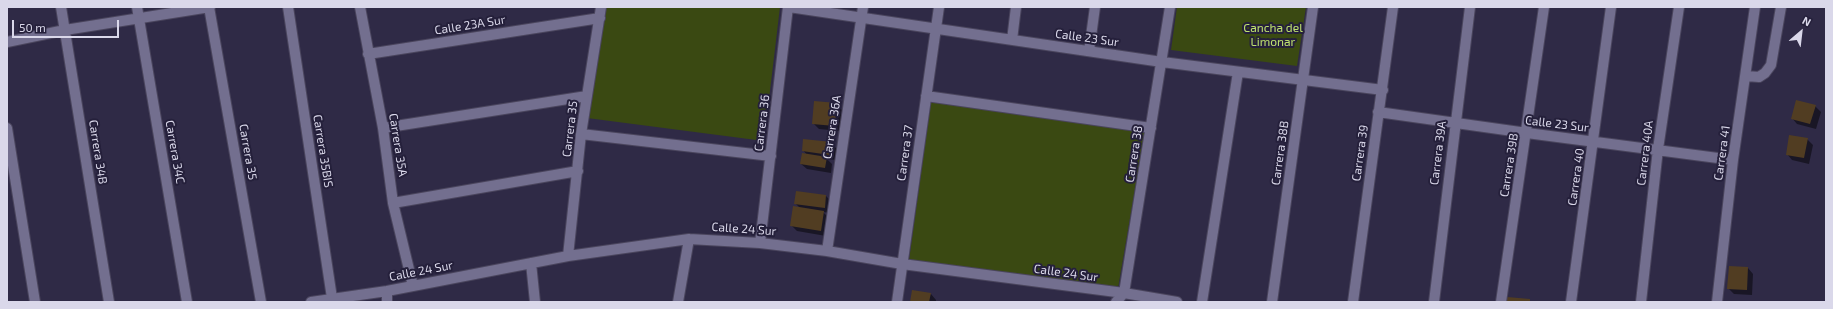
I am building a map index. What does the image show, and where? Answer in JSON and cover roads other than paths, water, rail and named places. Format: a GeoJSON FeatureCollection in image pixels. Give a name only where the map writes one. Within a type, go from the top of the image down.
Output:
{"type":"FeatureCollection","features":[{"type":"Feature","properties":{"kind":"street","name":"Carrera 34B"},"geometry":{"type":"LineString","coordinates":[[61,7],[109,302]]}},
{"type":"Feature","properties":{"kind":"street","name":"Carrera 34C"},"geometry":{"type":"LineString","coordinates":[[137,7],[187,302]]}},
{"type":"Feature","properties":{"kind":"street"},"geometry":{"type":"LineString","coordinates":[[7,42],[65,30],[209,7]]}},
{"type":"Feature","properties":{"kind":"street","name":"Carrera 35"},"geometry":{"type":"LineString","coordinates":[[209,7],[261,302]]}},
{"type":"Feature","properties":{"kind":"street","name":"Carrera 35BIS"},"geometry":{"type":"LineString","coordinates":[[288,7],[332,298]]}},
{"type":"Feature","properties":{"kind":"street","name":"Carrera 35A"},"geometry":{"type":"LineString","coordinates":[[360,7],[383,128],[393,203],[413,286]]}},
{"type":"Feature","properties":{"kind":"street","name":"Carrera 35"},"geometry":{"type":"LineString","coordinates":[[568,256],[581,134],[601,7]]}},
{"type":"Feature","properties":{"kind":"street","name":"Calle 23 Sur"},"geometry":{"type":"LineString","coordinates":[[788,7],[1162,62],[1383,90]]}},
{"type":"Feature","properties":{"kind":"street","name":"Carrera 36"},"geometry":{"type":"LineString","coordinates":[[760,243],[788,7]]}},
{"type":"Feature","properties":{"kind":"street","name":"Carrera 36A"},"geometry":{"type":"LineString","coordinates":[[827,251],[864,7]]}},
{"type":"Feature","properties":{"kind":"street","name":"Carrera 37"},"geometry":{"type":"LineString","coordinates":[[897,302],[939,7]]}},
{"type":"Feature","properties":{"kind":"street"},"geometry":{"type":"LineString","coordinates":[[1012,40],[1016,7]]}},
{"type":"Feature","properties":{"kind":"street"},"geometry":{"type":"LineString","coordinates":[[1089,51],[1095,7]]}},
{"type":"Feature","properties":{"kind":"street","name":"Carrera 38"},"geometry":{"type":"LineString","coordinates":[[1124,293],[1170,7]]}},
{"type":"Feature","properties":{"kind":"street","name":"Carrera 38B"},"geometry":{"type":"LineString","coordinates":[[1272,302],[1313,7]]}},
{"type":"Feature","properties":{"kind":"street","name":"Carrera 39"},"geometry":{"type":"LineString","coordinates":[[1353,302],[1378,112],[1383,90],[1393,7]]}},
{"type":"Feature","properties":{"kind":"street","name":"Carrera 39A"},"geometry":{"type":"LineString","coordinates":[[1434,302],[1470,7]]}},
{"type":"Feature","properties":{"kind":"street","name":"Carrera 39B"},"geometry":{"type":"LineString","coordinates":[[1501,302],[1527,133],[1544,7]]}},
{"type":"Feature","properties":{"kind":"street","name":"Carrera 40"},"geometry":{"type":"LineString","coordinates":[[1571,302],[1594,142],[1611,7]]}},
{"type":"Feature","properties":{"kind":"street","name":"Carrera 40A"},"geometry":{"type":"LineString","coordinates":[[1641,302],[1658,149],[1679,7]]}},
{"type":"Feature","properties":{"kind":"street","name":"Carrera 41"},"geometry":{"type":"LineString","coordinates":[[1716,302],[1733,160],[1755,7]]}},
{"type":"Feature","properties":{"kind":"street"},"geometry":{"type":"LineString","coordinates":[[1746,76],[1759,77],[1766,73],[1771,65],[1781,7]]}},
{"type":"Feature","properties":{"kind":"street","name":"Calle 23A Sur"},"geometry":{"type":"LineString","coordinates":[[368,54],[600,18]]}},
{"type":"Feature","properties":{"kind":"street"},"geometry":{"type":"LineString","coordinates":[[1202,302],[1238,72]]}},
{"type":"Feature","properties":{"kind":"street"},"geometry":{"type":"LineString","coordinates":[[383,128],[588,96]]}},
{"type":"Feature","properties":{"kind":"street"},"geometry":{"type":"LineString","coordinates":[[926,96],[1151,128]]}},
{"type":"Feature","properties":{"kind":"street","name":"Calle 23 Sur"},"geometry":{"type":"LineString","coordinates":[[1378,112],[1733,160]]}},
{"type":"Feature","properties":{"kind":"street"},"geometry":{"type":"LineString","coordinates":[[7,128],[35,302]]}},
{"type":"Feature","properties":{"kind":"street"},"geometry":{"type":"LineString","coordinates":[[581,134],[771,156]]}},
{"type":"Feature","properties":{"kind":"street"},"geometry":{"type":"LineString","coordinates":[[393,203],[578,171]]}},
{"type":"Feature","properties":{"kind":"street"},"geometry":{"type":"LineString","coordinates":[[678,302],[689,239]]}},
{"type":"Feature","properties":{"kind":"street","name":"Calle 24 Sur"},"geometry":{"type":"LineString","coordinates":[[311,302],[387,291],[568,256],[689,239],[760,243],[827,251],[902,264],[1124,293],[1177,302]]}},
{"type":"Feature","properties":{"kind":"street"},"geometry":{"type":"LineString","coordinates":[[532,263],[535,302]]}},
{"type":"Feature","properties":{"kind":"street"},"geometry":{"type":"LineString","coordinates":[[387,291],[387,302]]}},
{"type":"Feature","properties":{"kind":"street"},"geometry":{"type":"LineString","coordinates":[[1116,302],[1124,293]]}},
{"type":"Feature","properties":{"kind":"park label","name":"Cancha del Limonar"},"geometry":{"type":"Point","coordinates":[1273,35]}}]}
